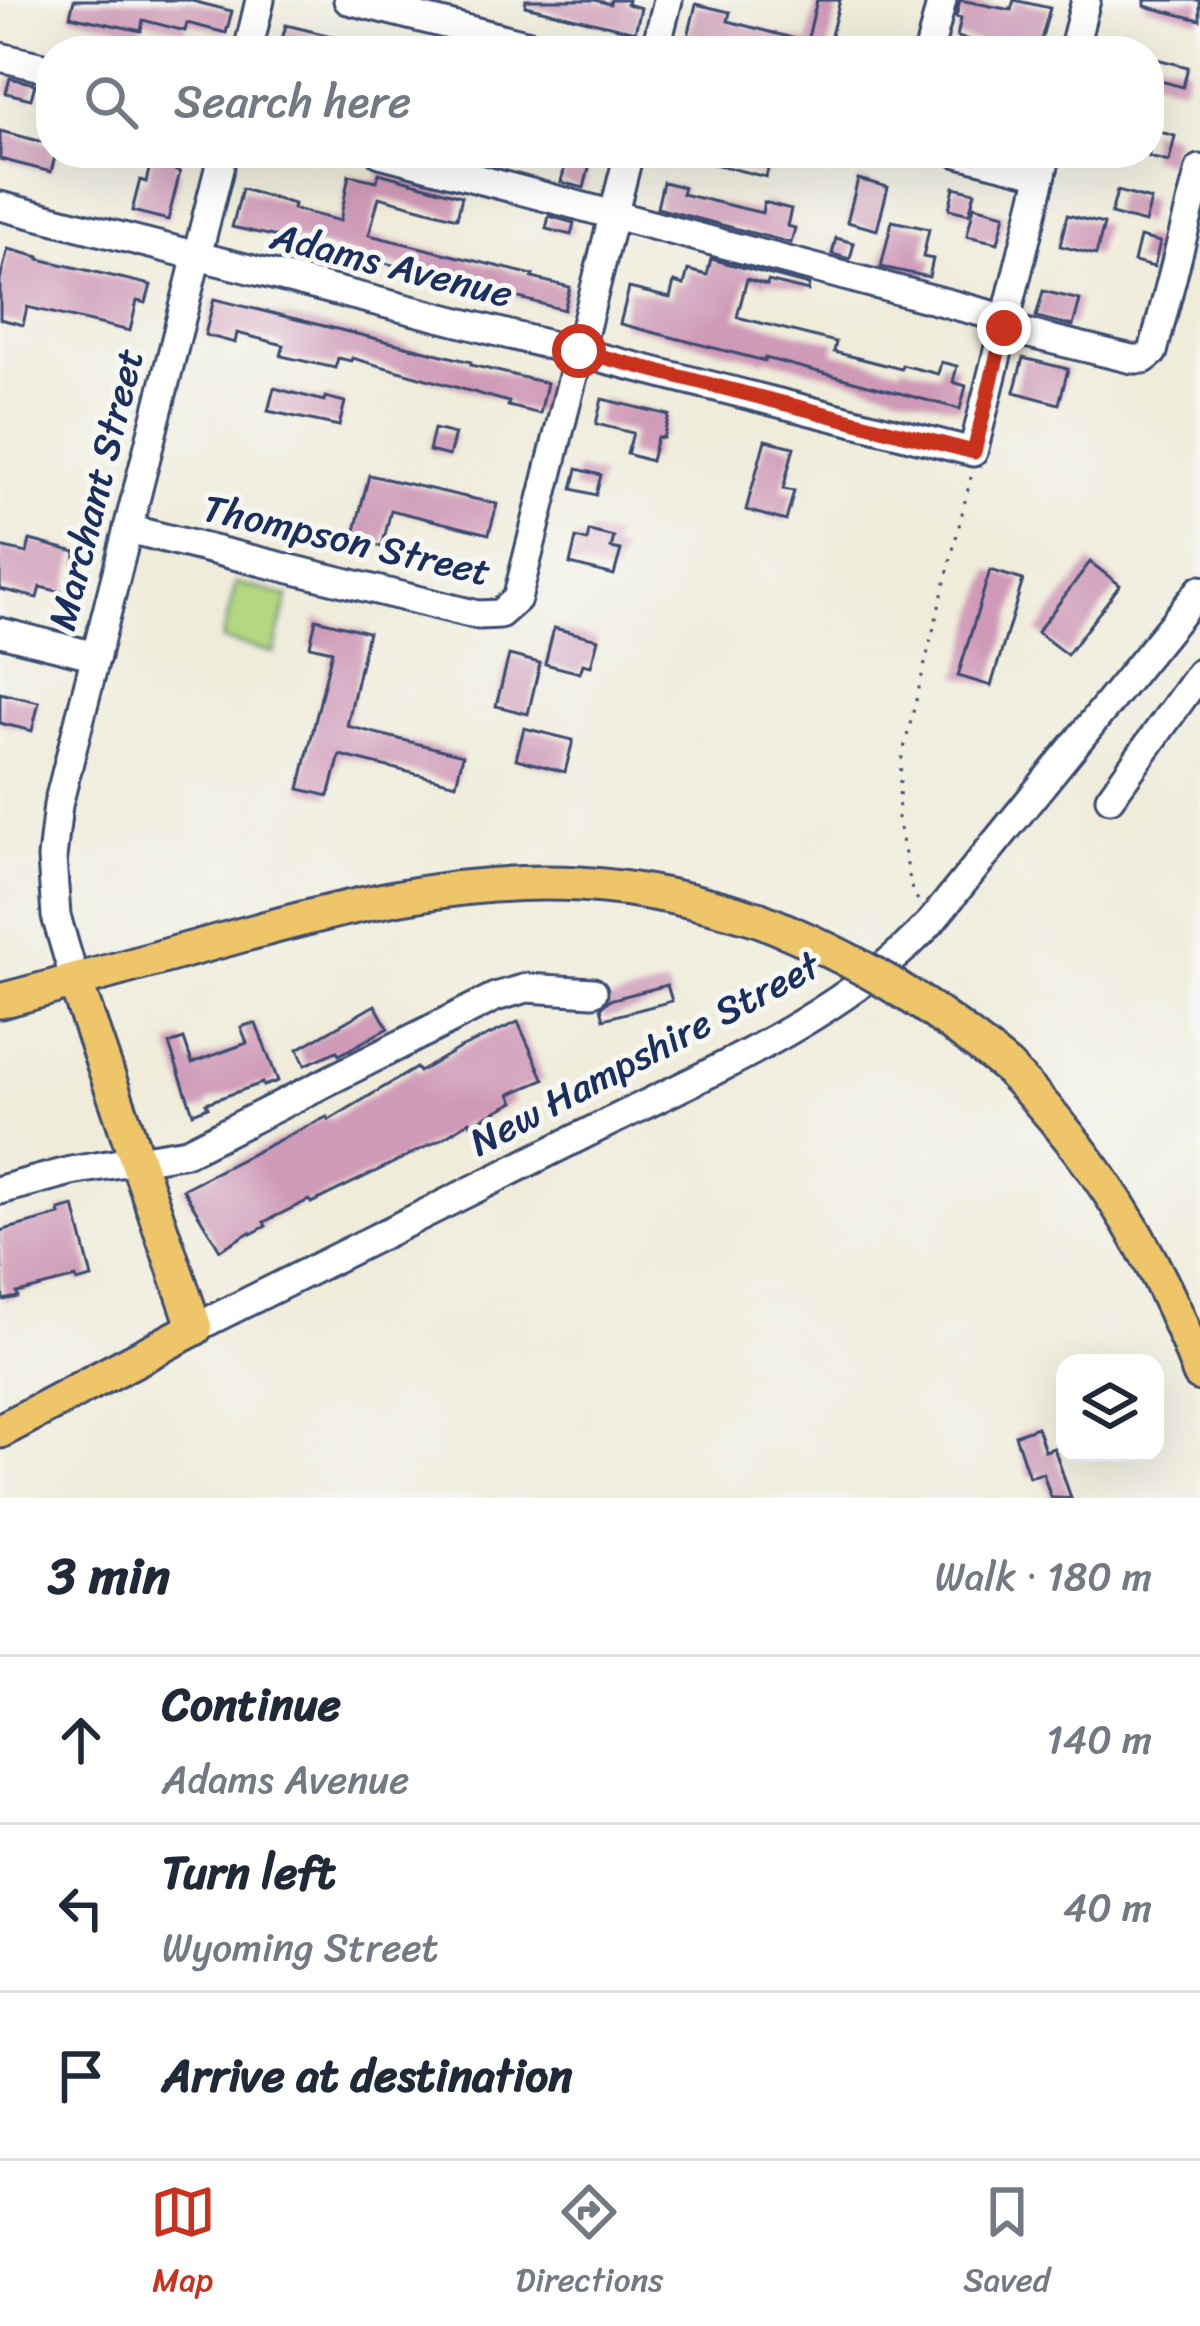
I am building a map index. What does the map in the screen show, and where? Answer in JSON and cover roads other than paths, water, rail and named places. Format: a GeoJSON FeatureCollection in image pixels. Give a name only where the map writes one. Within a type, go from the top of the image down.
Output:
{"type":"FeatureCollection","features":[{"type":"Feature","properties":{"kind":"main road"},"geometry":{"type":"LineString","coordinates":[[0,1001],[398,896],[481,886],[576,884],[704,902],[830,949],[898,986],[1007,1067],[1050,1110],[1142,1245],[1180,1318],[1200,1374]]}},
{"type":"Feature","properties":{"kind":"main road","name":"Marchant Street"},"geometry":{"type":"LineString","coordinates":[[75,981],[195,1328]]}},
{"type":"Feature","properties":{"kind":"main road","name":"New Hampshire Street"},"geometry":{"type":"LineString","coordinates":[[0,1431],[195,1328]]}},
{"type":"Feature","properties":{"kind":"street"},"geometry":{"type":"LineString","coordinates":[[252,36],[260,0]]}},
{"type":"Feature","properties":{"kind":"street"},"geometry":{"type":"LineString","coordinates":[[348,0],[493,36]]}},
{"type":"Feature","properties":{"kind":"street"},"geometry":{"type":"LineString","coordinates":[[659,36],[668,0]]}},
{"type":"Feature","properties":{"kind":"street"},"geometry":{"type":"LineString","coordinates":[[933,36],[941,0]]}},
{"type":"Feature","properties":{"kind":"street"},"geometry":{"type":"LineString","coordinates":[[1077,36],[1086,0]]}},
{"type":"Feature","properties":{"kind":"street"},"geometry":{"type":"LineString","coordinates":[[0,56],[36,65]]}},
{"type":"Feature","properties":{"kind":"street","name":"Marchant Street"},"geometry":{"type":"LineString","coordinates":[[75,981],[56,916],[52,858],[58,805],[219,168]]}},
{"type":"Feature","properties":{"kind":"street"},"geometry":{"type":"LineString","coordinates":[[438,168],[1132,359],[1144,359],[1153,352],[1200,169]]}},
{"type":"Feature","properties":{"kind":"street","name":"Thompson Street"},"geometry":{"type":"LineString","coordinates":[[128,529],[478,616],[500,614],[517,598],[625,168]]}},
{"type":"Feature","properties":{"kind":"street"},"geometry":{"type":"LineString","coordinates":[[1006,323],[1044,168]]}},
{"type":"Feature","properties":{"kind":"street","name":"Adams Avenue"},"geometry":{"type":"LineString","coordinates":[[0,206],[974,452],[1006,323]]}},
{"type":"Feature","properties":{"kind":"street","name":"New Hampshire Street"},"geometry":{"type":"LineString","coordinates":[[195,1328],[773,1038],[852,993],[931,922],[1200,590]]}},
{"type":"Feature","properties":{"kind":"street"},"geometry":{"type":"LineString","coordinates":[[0,632],[95,656]]}},
{"type":"Feature","properties":{"kind":"street"},"geometry":{"type":"LineString","coordinates":[[1110,798],[1200,673]]}},
{"type":"Feature","properties":{"kind":"street"},"geometry":{"type":"LineString","coordinates":[[0,1190],[71,1171],[187,1153],[495,997],[527,988],[593,992]]}}]}
